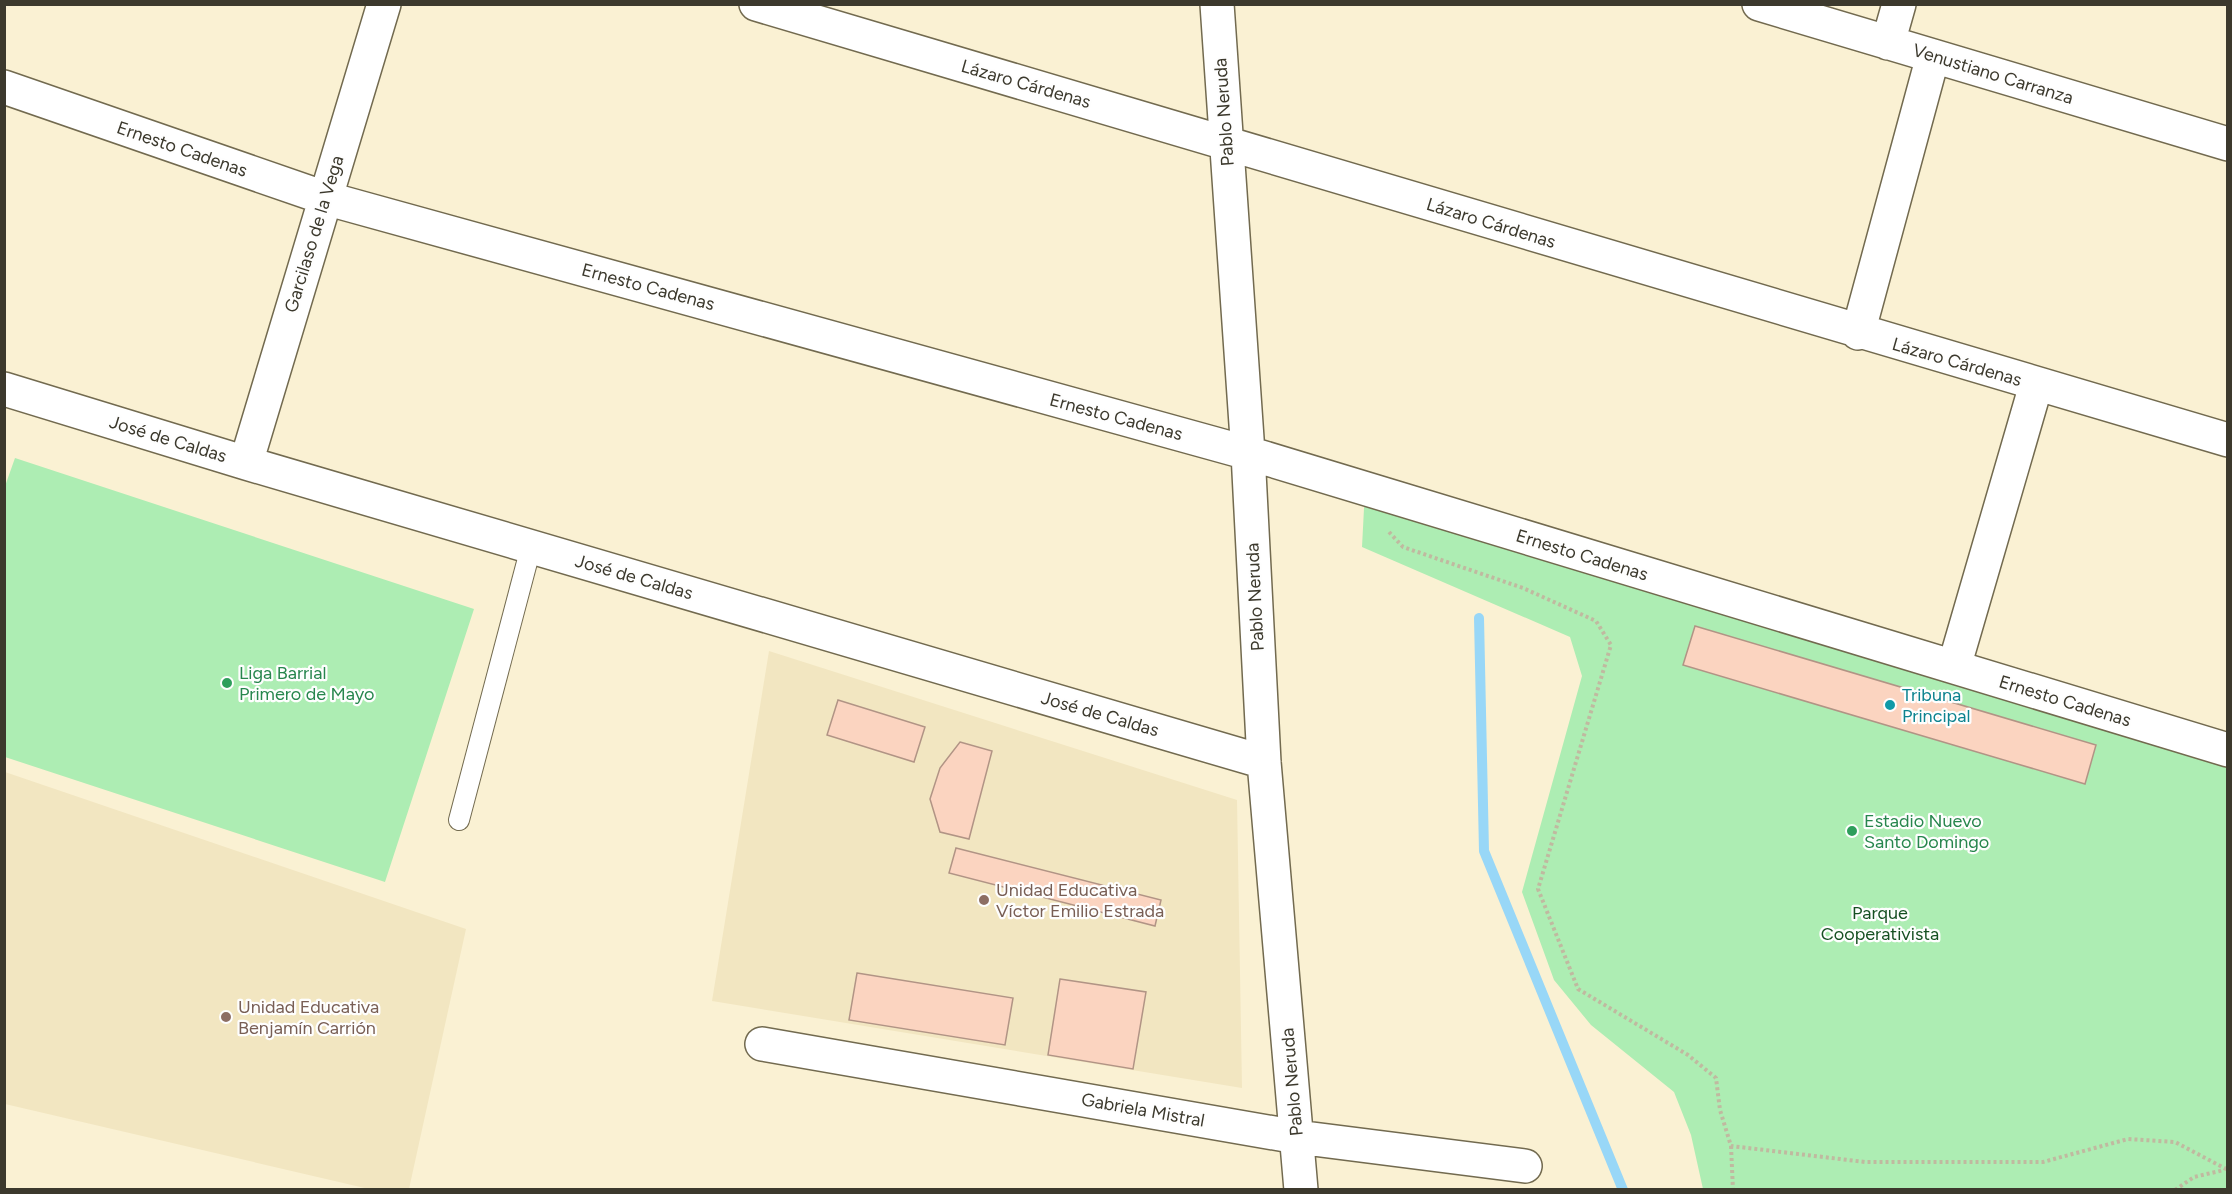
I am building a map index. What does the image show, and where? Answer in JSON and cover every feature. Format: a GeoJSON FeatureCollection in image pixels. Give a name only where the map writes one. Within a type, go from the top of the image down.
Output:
{"type":"FeatureCollection","features":[{"type":"Feature","properties":{"kind":"street","name":"Garcilaso de la Vega"},"geometry":{"type":"LineString","coordinates":[[246,463],[384,4]]}},
{"type":"Feature","properties":{"kind":"street","name":"Lázaro Cárdenas"},"geometry":{"type":"LineString","coordinates":[[756,4],[1226,142],[1858,333],[2228,440]]}},
{"type":"Feature","properties":{"kind":"street","name":"Pablo Neruda"},"geometry":{"type":"LineString","coordinates":[[1217,4],[1248,453],[1264,762],[1301,1190]]}},
{"type":"Feature","properties":{"kind":"street","name":"Venustiano Carranza"},"geometry":{"type":"LineString","coordinates":[[1760,4],[2228,144]]}},
{"type":"Feature","properties":{"kind":"street"},"geometry":{"type":"LineString","coordinates":[[1888,43],[1899,4]]}},
{"type":"Feature","properties":{"kind":"street"},"geometry":{"type":"LineString","coordinates":[[1858,333],[1933,56]]}},
{"type":"Feature","properties":{"kind":"street","name":"Ernesto Cadenas"},"geometry":{"type":"LineString","coordinates":[[4,87],[325,198],[1248,453],[2228,750]]}},
{"type":"Feature","properties":{"kind":"street"},"geometry":{"type":"LineString","coordinates":[[1954,667],[2036,385]]}},
{"type":"Feature","properties":{"kind":"street","name":"José de Caldas"},"geometry":{"type":"LineString","coordinates":[[4,389],[246,463],[1264,762]]}},
{"type":"Feature","properties":{"kind":"street","name":"Gabriela Mistral"},"geometry":{"type":"LineString","coordinates":[[762,1044],[1297,1137],[1525,1166]]}},
{"type":"Feature","properties":{"kind":"lane"},"geometry":{"type":"LineString","coordinates":[[459,820],[531,547]]}},
{"type":"Feature","properties":{"kind":"path"},"geometry":{"type":"LineString","coordinates":[[1403,547],[1523,588],[1596,621],[1611,645],[1538,890],[1578,989],[1688,1054],[1716,1078],[1719,1110],[1731,1146],[1733,1190]]}},
{"type":"Feature","properties":{"kind":"path"},"geometry":{"type":"LineString","coordinates":[[1731,1146],[1865,1162],[2043,1162],[2128,1139],[2175,1142],[2226,1170]]}},
{"type":"Feature","properties":{"kind":"path"},"geometry":{"type":"LineString","coordinates":[[2175,1190],[2194,1177],[2226,1170]]}},
{"type":"Feature","properties":{"kind":"shaded area","name":"Unidad Educativa Víctor Emilio Estrada"},"geometry":{"type":"Polygon","coordinates":[[[769,651],[1237,800],[1242,1088],[712,1001],[769,651]]]}},
{"type":"Feature","properties":{"kind":"shaded area","name":"Unidad Educativa Benjamín Carrión"},"geometry":{"type":"Polygon","coordinates":[[[5,772],[466,929],[409,1189],[369,1189],[5,1104],[5,772]]]}},
{"type":"Feature","properties":{"kind":"green space","name":"Liga Barrial Primero de Mayo"},"geometry":{"type":"Polygon","coordinates":[[[15,458],[474,609],[385,882],[5,757],[4,489],[15,458]]]}},
{"type":"Feature","properties":{"kind":"green space","name":"Estadio Nuevo Santo Domingo"},"geometry":{"type":"Polygon","coordinates":[[[1365,489],[2227,750],[2227,1189],[1703,1189],[1691,1135],[1674,1092],[1591,1025],[1554,980],[1522,892],[1582,676],[1570,637],[1362,547],[1365,489]]]}},
{"type":"Feature","properties":{"kind":"building","name":"Tribuna Principal"},"geometry":{"type":"Polygon","coordinates":[[[1695,626],[2096,745],[2085,784],[1683,665],[1695,626]]]}},
{"type":"Feature","properties":{"kind":"building"},"geometry":{"type":"Polygon","coordinates":[[[838,700],[925,727],[914,762],[827,735],[838,700]]]}},
{"type":"Feature","properties":{"kind":"building"},"geometry":{"type":"Polygon","coordinates":[[[960,742],[992,751],[969,839],[940,832],[930,799],[940,768],[960,742]]]}},
{"type":"Feature","properties":{"kind":"building"},"geometry":{"type":"Polygon","coordinates":[[[956,848],[1161,900],[1155,926],[949,873],[956,848]]]}},
{"type":"Feature","properties":{"kind":"building"},"geometry":{"type":"Polygon","coordinates":[[[857,973],[1013,998],[1005,1045],[849,1020],[857,973]]]}},
{"type":"Feature","properties":{"kind":"building"},"geometry":{"type":"Polygon","coordinates":[[[1060,979],[1146,992],[1133,1069],[1048,1055],[1060,979]]]}},
{"type":"Feature","properties":{"kind":"waterway"},"geometry":{"type":"LineString","coordinates":[[1479,618],[1484,851],[1623,1190]]}},
{"type":"Feature","properties":{"kind":"place","name":"Liga Barrial Primero de Mayo"},"geometry":{"type":"Point","coordinates":[227,683]}},
{"type":"Feature","properties":{"kind":"place","name":"Tribuna Principal"},"geometry":{"type":"Point","coordinates":[1890,705]}},
{"type":"Feature","properties":{"kind":"place","name":"Estadio Nuevo Santo Domingo"},"geometry":{"type":"Point","coordinates":[1852,831]}},
{"type":"Feature","properties":{"kind":"place","name":"Unidad Educativa Víctor Emilio Estrada"},"geometry":{"type":"Point","coordinates":[984,900]}},
{"type":"Feature","properties":{"kind":"place","name":"Unidad Educativa Benjamín Carrión"},"geometry":{"type":"Point","coordinates":[226,1017]}},
{"type":"Feature","properties":{"kind":"park label","name":"Parque Cooperativista"},"geometry":{"type":"Point","coordinates":[1880,923]}}]}
